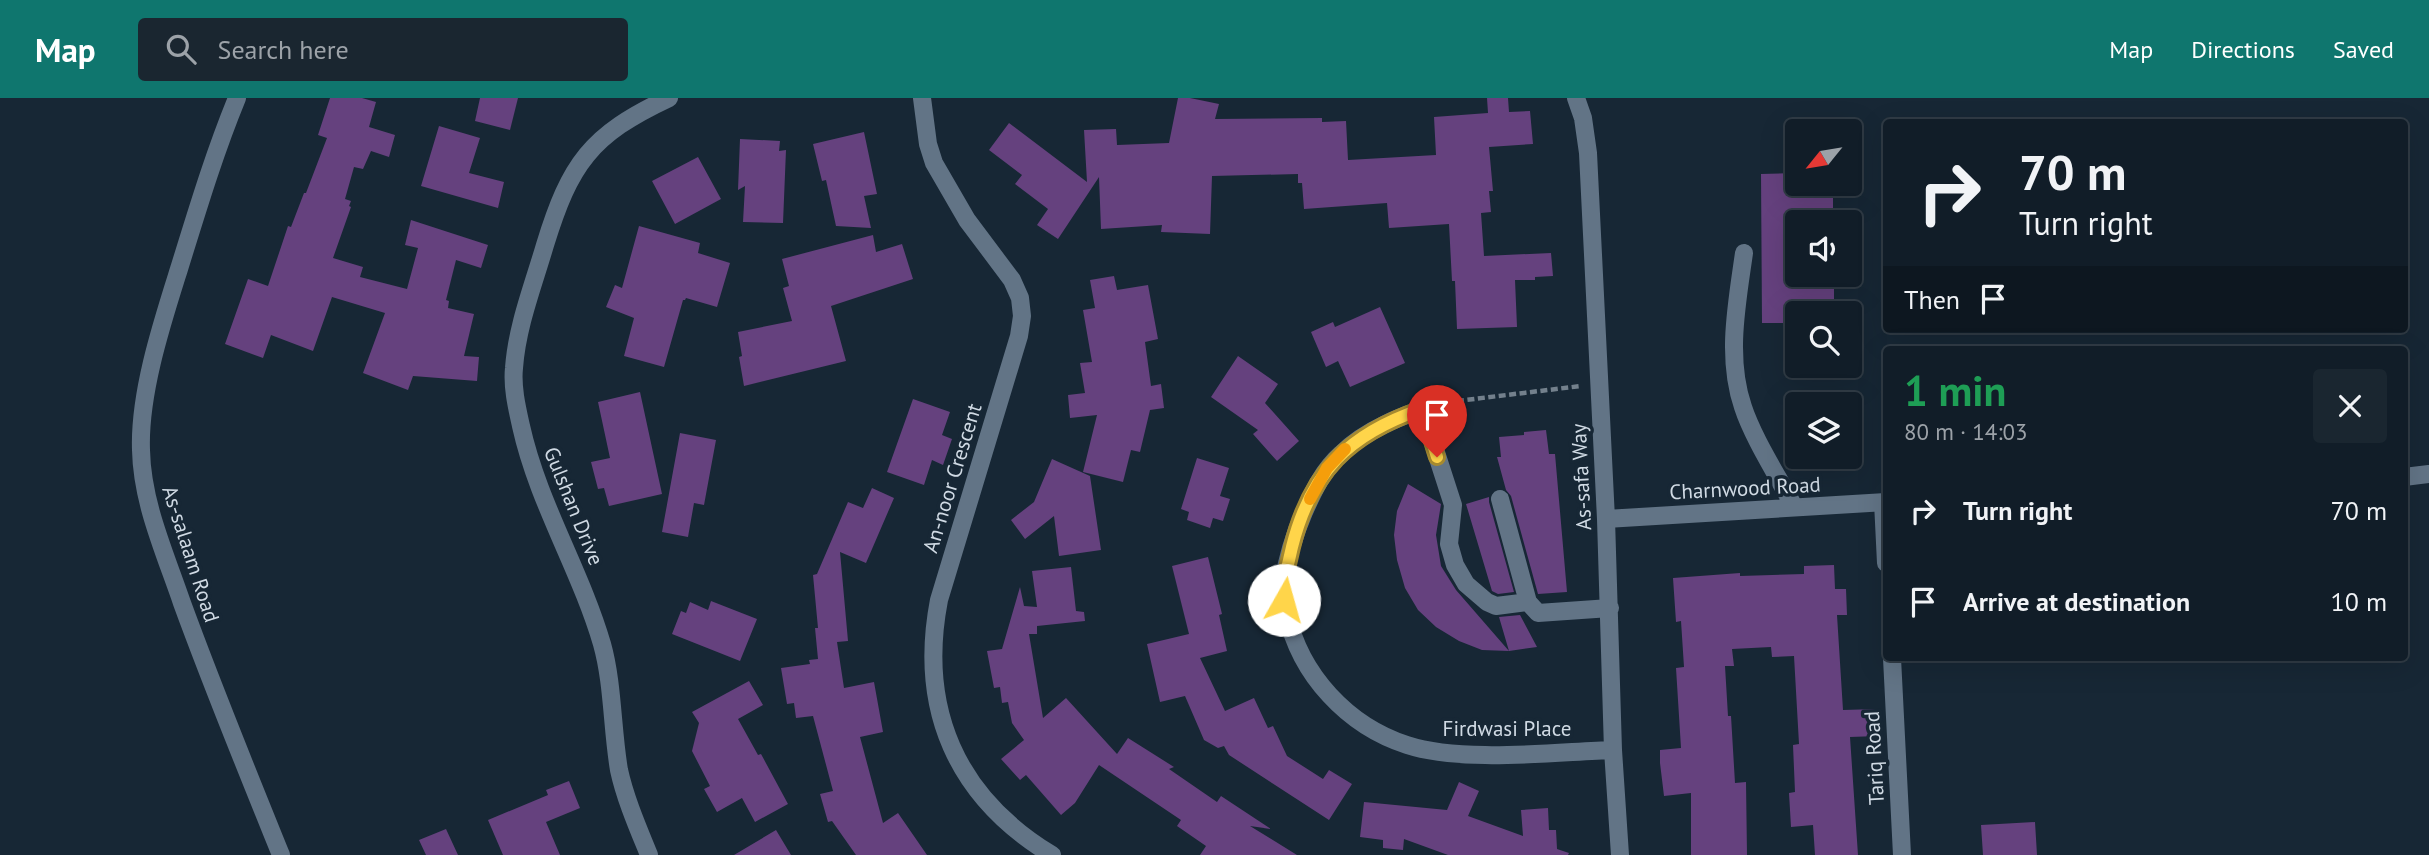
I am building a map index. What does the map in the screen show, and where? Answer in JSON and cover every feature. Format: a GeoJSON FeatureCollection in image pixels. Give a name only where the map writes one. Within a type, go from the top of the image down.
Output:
{"type":"FeatureCollection","features":[{"type":"Feature","properties":{"kind":"street","name":"As-salaam Road"},"geometry":{"type":"LineString","coordinates":[[237,98],[215,152],[160,328],[146,391],[141,448],[145,492],[164,554],[209,677],[281,855]]}},
{"type":"Feature","properties":{"kind":"street","name":"Gulshan Drive"},"geometry":{"type":"LineString","coordinates":[[649,855],[620,772],[603,648],[587,596],[546,506],[527,455],[513,372],[518,333],[552,223],[568,183],[587,153],[610,130],[669,98]]}},
{"type":"Feature","properties":{"kind":"street","name":"An-noor Crescent"},"geometry":{"type":"LineString","coordinates":[[922,98],[928,144],[934,163],[967,220],[1012,280],[1020,299],[1022,316],[1015,349],[939,600],[933,632],[936,705],[956,758],[973,784],[1003,818],[1052,855]]}},
{"type":"Feature","properties":{"kind":"street","name":"As-safa Way"},"geometry":{"type":"LineString","coordinates":[[1576,98],[1583,118],[1588,153],[1610,608],[1613,750],[1620,855]]}},
{"type":"Feature","properties":{"kind":"street"},"geometry":{"type":"LineString","coordinates":[[1744,253],[1734,319],[1738,389],[1743,409],[1794,508]]}},
{"type":"Feature","properties":{"kind":"street"},"geometry":{"type":"LineString","coordinates":[[1431,406],[1453,505],[1450,544],[1455,565],[1466,584],[1487,602],[1496,606],[1528,602]]}},
{"type":"Feature","properties":{"kind":"street","name":"Firdwasi Place"},"geometry":{"type":"LineString","coordinates":[[1431,406],[1404,415],[1363,436],[1339,455],[1318,483],[1297,528],[1283,584],[1284,600],[1289,624],[1309,670],[1341,707],[1362,723],[1407,745],[1458,754],[1613,750]]}},
{"type":"Feature","properties":{"kind":"street"},"geometry":{"type":"LineString","coordinates":[[2408,477],[2429,474]]}},
{"type":"Feature","properties":{"kind":"street"},"geometry":{"type":"LineString","coordinates":[[1500,499],[1528,602],[1538,613],[1610,608]]}},
{"type":"Feature","properties":{"kind":"street","name":"Charnwood Road"},"geometry":{"type":"LineString","coordinates":[[1606,519],[1883,502]]}},
{"type":"Feature","properties":{"kind":"street","name":"Tariq Road"},"geometry":{"type":"LineString","coordinates":[[1892,661],[1902,855]]}},
{"type":"Feature","properties":{"kind":"path"},"geometry":{"type":"LineString","coordinates":[[1431,406],[1600,384]]}},
{"type":"Feature","properties":{"kind":"building"},"geometry":{"type":"Polygon","coordinates":[[[330,98],[362,98],[376,102],[369,127],[395,135],[389,157],[371,151],[363,169],[354,167],[345,199],[351,201],[351,207],[333,258],[363,267],[360,277],[407,289],[418,248],[405,245],[411,220],[488,245],[481,268],[456,260],[446,300],[449,301],[448,308],[474,314],[464,356],[479,357],[477,381],[413,376],[408,390],[363,373],[385,313],[332,297],[313,351],[271,335],[263,358],[225,344],[248,279],[268,286],[288,226],[291,227],[327,138],[318,135],[330,98]]]}},
{"type":"Feature","properties":{"kind":"building"},"geometry":{"type":"Polygon","coordinates":[[[480,98],[518,98],[510,130],[475,121],[480,98]]]}},
{"type":"Feature","properties":{"kind":"building"},"geometry":{"type":"Polygon","coordinates":[[[1178,98],[1219,104],[1215,119],[1322,118],[1322,122],[1346,121],[1348,160],[1436,155],[1434,117],[1488,113],[1487,98],[1508,98],[1509,112],[1530,111],[1533,144],[1489,147],[1493,191],[1489,191],[1491,212],[1481,213],[1484,256],[1551,253],[1553,276],[1515,280],[1517,327],[1457,329],[1449,224],[1389,228],[1387,203],[1304,209],[1302,183],[1298,183],[1298,174],[1212,176],[1210,234],[1161,232],[1162,225],[1101,229],[1099,177],[1058,239],[1037,225],[1048,209],[1015,184],[1022,175],[989,150],[1009,123],[1087,182],[1084,130],[1116,129],[1117,145],[1169,143],[1178,98]]]}},
{"type":"Feature","properties":{"kind":"building"},"geometry":{"type":"Polygon","coordinates":[[[439,126],[480,138],[469,173],[504,182],[498,208],[421,186],[439,126]]]}},
{"type":"Feature","properties":{"kind":"building"},"geometry":{"type":"Polygon","coordinates":[[[864,132],[877,194],[864,196],[871,228],[836,226],[826,180],[822,181],[813,144],[864,132]]]}},
{"type":"Feature","properties":{"kind":"building"},"geometry":{"type":"Polygon","coordinates":[[[740,139],[780,141],[779,151],[786,150],[783,223],[743,222],[745,186],[738,190],[740,139]]]}},
{"type":"Feature","properties":{"kind":"building"},"geometry":{"type":"Polygon","coordinates":[[[698,157],[721,199],[675,224],[652,181],[698,157]]]}},
{"type":"Feature","properties":{"kind":"building"},"geometry":{"type":"Polygon","coordinates":[[[1785,173],[1785,196],[1833,196],[1833,210],[1785,210],[1785,287],[1834,287],[1834,301],[1785,301],[1785,323],[1762,323],[1761,174],[1785,173]]]}},
{"type":"Feature","properties":{"kind":"building"},"geometry":{"type":"Polygon","coordinates":[[[639,226],[700,243],[698,253],[730,263],[717,307],[686,298],[683,300],[664,367],[624,356],[634,318],[606,307],[615,285],[622,288],[639,226]]]}},
{"type":"Feature","properties":{"kind":"building"},"geometry":{"type":"Polygon","coordinates":[[[873,235],[876,252],[902,244],[913,279],[831,306],[846,361],[744,386],[738,332],[792,321],[783,288],[789,286],[782,259],[873,235]]]}},
{"type":"Feature","properties":{"kind":"building"},"geometry":{"type":"Polygon","coordinates":[[[1114,276],[1117,290],[1148,285],[1158,339],[1145,342],[1151,386],[1161,384],[1164,408],[1150,410],[1140,452],[1131,450],[1123,482],[1083,472],[1097,415],[1070,418],[1068,395],[1085,393],[1080,363],[1092,362],[1083,310],[1095,308],[1090,280],[1114,276]]]}},
{"type":"Feature","properties":{"kind":"building"},"geometry":{"type":"Polygon","coordinates":[[[1380,307],[1405,363],[1350,387],[1338,361],[1326,367],[1311,332],[1333,322],[1335,327],[1380,307]]]}},
{"type":"Feature","properties":{"kind":"building"},"geometry":{"type":"Polygon","coordinates":[[[1238,356],[1278,384],[1265,403],[1299,441],[1277,461],[1253,434],[1258,430],[1211,397],[1238,356]]]}},
{"type":"Feature","properties":{"kind":"building"},"geometry":{"type":"Polygon","coordinates":[[[640,392],[662,494],[609,506],[604,488],[598,489],[591,462],[610,458],[598,402],[640,392]]]}},
{"type":"Feature","properties":{"kind":"building"},"geometry":{"type":"Polygon","coordinates":[[[913,399],[950,412],[942,435],[952,439],[943,465],[932,460],[924,485],[887,472],[913,399]]]}},
{"type":"Feature","properties":{"kind":"building"},"geometry":{"type":"Polygon","coordinates":[[[1546,430],[1549,454],[1555,454],[1567,592],[1538,594],[1511,496],[1506,490],[1497,457],[1501,457],[1499,437],[1546,430]]]}},
{"type":"Feature","properties":{"kind":"building"},"geometry":{"type":"Polygon","coordinates":[[[680,433],[716,440],[704,505],[694,503],[688,537],[662,532],[680,433]]]}},
{"type":"Feature","properties":{"kind":"building"},"geometry":{"type":"Polygon","coordinates":[[[1197,458],[1229,468],[1220,496],[1230,499],[1223,521],[1213,518],[1210,528],[1187,520],[1189,512],[1181,509],[1197,458]]]}},
{"type":"Feature","properties":{"kind":"building"},"geometry":{"type":"Polygon","coordinates":[[[1052,459],[1090,476],[1101,550],[1059,556],[1054,516],[1025,539],[1011,520],[1034,502],[1052,459]]]}},
{"type":"Feature","properties":{"kind":"building"},"geometry":{"type":"Polygon","coordinates":[[[1408,484],[1441,504],[1436,535],[1441,566],[1456,590],[1509,651],[1482,650],[1459,641],[1436,627],[1418,610],[1405,588],[1397,560],[1394,535],[1397,511],[1408,484]]]}},
{"type":"Feature","properties":{"kind":"building"},"geometry":{"type":"Polygon","coordinates":[[[872,488],[894,498],[866,563],[840,552],[848,641],[837,642],[844,688],[874,682],[883,732],[860,737],[883,823],[898,813],[927,855],[856,855],[832,821],[828,822],[820,794],[833,791],[813,716],[796,718],[794,703],[787,704],[781,668],[810,664],[809,660],[818,659],[813,575],[817,574],[848,502],[863,508],[872,488]]]}},
{"type":"Feature","properties":{"kind":"building"},"geometry":{"type":"Polygon","coordinates":[[[1489,497],[1514,592],[1498,594],[1492,591],[1466,504],[1489,497]]]}},
{"type":"Feature","properties":{"kind":"building"},"geometry":{"type":"Polygon","coordinates":[[[1208,557],[1222,614],[1219,615],[1227,651],[1200,658],[1225,711],[1254,698],[1268,728],[1273,726],[1287,756],[1323,779],[1329,770],[1352,784],[1329,820],[1229,755],[1224,746],[1218,748],[1204,740],[1185,696],[1160,702],[1147,644],[1189,634],[1172,566],[1208,557]]]}},
{"type":"Feature","properties":{"kind":"building"},"geometry":{"type":"Polygon","coordinates":[[[1834,565],[1835,589],[1846,589],[1847,615],[1837,615],[1843,710],[1877,709],[1878,736],[1850,737],[1858,855],[1815,855],[1813,825],[1791,827],[1789,793],[1795,792],[1793,745],[1799,744],[1794,656],[1772,657],[1771,647],[1732,649],[1734,666],[1725,666],[1735,783],[1746,782],[1747,855],[1691,855],[1691,793],[1664,796],[1660,763],[1660,750],[1681,748],[1676,668],[1684,667],[1681,621],[1676,622],[1673,578],[1740,573],[1740,576],[1804,574],[1804,566],[1834,565]]]}},
{"type":"Feature","properties":{"kind":"building"},"geometry":{"type":"Polygon","coordinates":[[[1071,567],[1076,611],[1084,612],[1085,621],[1037,626],[1037,634],[1029,634],[1043,718],[1066,698],[1117,754],[1128,738],[1174,767],[1169,769],[1217,802],[1221,796],[1271,829],[1250,826],[1297,855],[1200,855],[1206,846],[1177,826],[1181,820],[1099,765],[1075,803],[1061,815],[1026,775],[1020,780],[1001,759],[1024,740],[1012,723],[1008,702],[1002,703],[1000,687],[994,688],[987,651],[1002,649],[1020,587],[1024,606],[1037,607],[1032,571],[1071,567]]]}},
{"type":"Feature","properties":{"kind":"building"},"geometry":{"type":"Polygon","coordinates":[[[711,601],[757,619],[740,661],[672,634],[681,611],[686,613],[690,602],[708,610],[711,601]]]}},
{"type":"Feature","properties":{"kind":"building"},"geometry":{"type":"Polygon","coordinates":[[[1520,615],[1537,647],[1509,651],[1499,617],[1520,615]]]}},
{"type":"Feature","properties":{"kind":"building"},"geometry":{"type":"Polygon","coordinates":[[[749,681],[763,705],[738,719],[788,804],[755,822],[742,798],[717,812],[704,789],[710,786],[692,751],[699,723],[692,712],[749,681]]]}},
{"type":"Feature","properties":{"kind":"building"},"geometry":{"type":"Polygon","coordinates":[[[569,781],[580,808],[546,822],[560,855],[503,855],[488,820],[548,795],[546,790],[569,781]]]}},
{"type":"Feature","properties":{"kind":"building"},"geometry":{"type":"Polygon","coordinates":[[[1459,782],[1479,791],[1468,816],[1523,836],[1521,810],[1548,808],[1549,830],[1556,830],[1557,849],[1569,853],[1568,855],[1448,855],[1404,839],[1403,850],[1383,848],[1383,840],[1360,837],[1364,802],[1447,810],[1459,782]]]}},
{"type":"Feature","properties":{"kind":"building"},"geometry":{"type":"Polygon","coordinates":[[[2035,822],[2037,855],[1983,855],[1981,825],[2035,822]]]}},
{"type":"Feature","properties":{"kind":"building"},"geometry":{"type":"Polygon","coordinates":[[[446,829],[458,855],[426,855],[419,840],[446,829]]]}},
{"type":"Feature","properties":{"kind":"building"},"geometry":{"type":"Polygon","coordinates":[[[776,830],[791,855],[734,855],[776,830]]]}},
{"type":"Feature","properties":{"kind":"slow traffic"},"geometry":{"type":"LineString","coordinates":[[1310,499],[1327,468],[1345,449]]}},
{"type":"Feature","properties":{"kind":"route"},"geometry":{"type":"LineString","coordinates":[[1284,600],[1283,584],[1297,528],[1318,483],[1339,455],[1363,436],[1422,409],[1437,457]]}}]}
